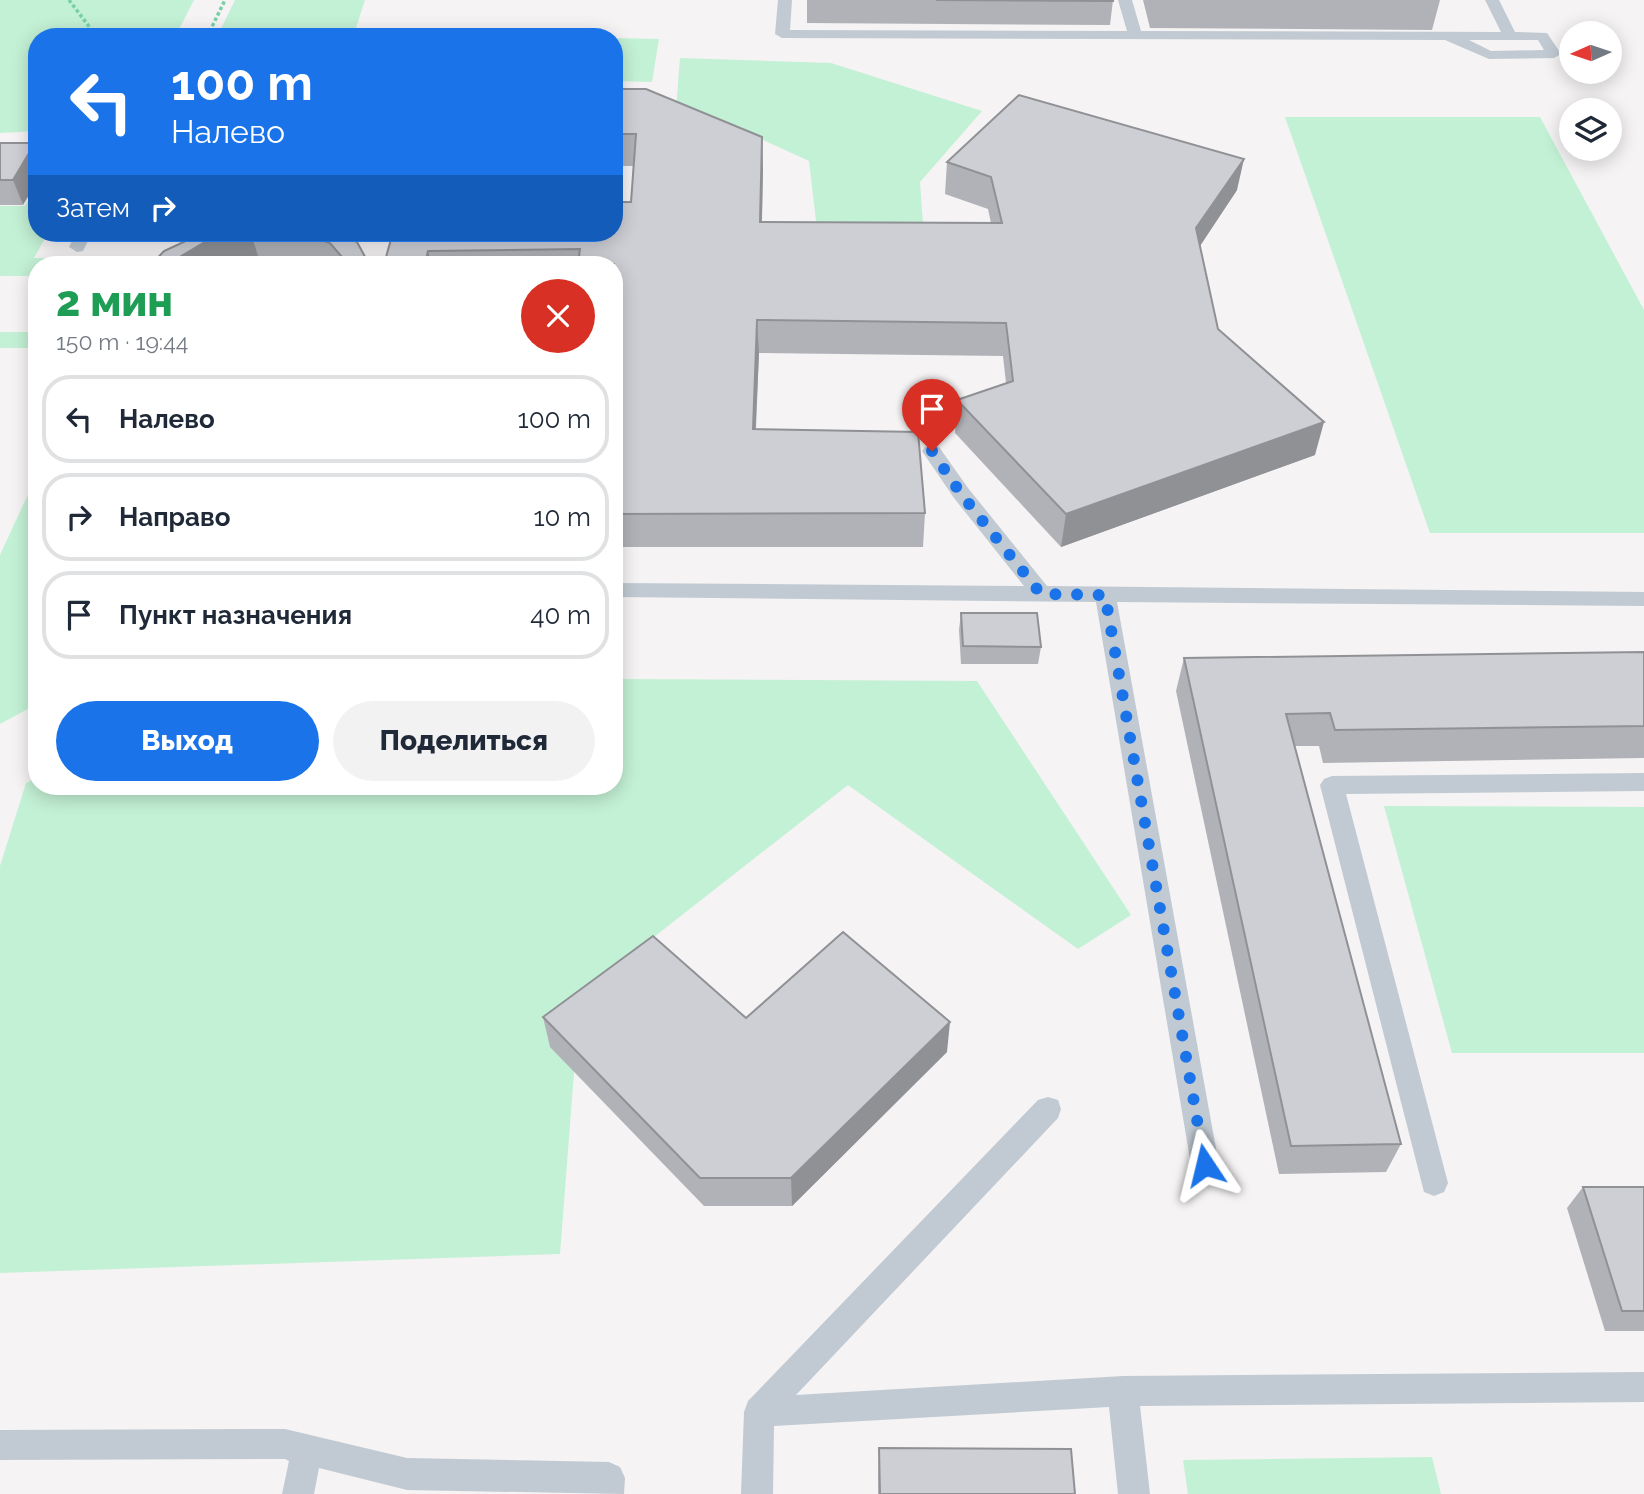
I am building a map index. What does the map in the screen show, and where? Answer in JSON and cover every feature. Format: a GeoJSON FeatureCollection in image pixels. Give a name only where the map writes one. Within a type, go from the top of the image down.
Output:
{"type":"FeatureCollection","features":[{"type":"Feature","properties":{"kind":"lane"},"geometry":{"type":"LineString","coordinates":[[785,0],[782,34],[1542,36],[1554,54],[1489,55],[1448,36]]}},
{"type":"Feature","properties":{"kind":"lane"},"geometry":{"type":"LineString","coordinates":[[1125,0],[1135,35]]}},
{"type":"Feature","properties":{"kind":"lane"},"geometry":{"type":"LineString","coordinates":[[1492,0],[1510,36]]}},
{"type":"Feature","properties":{"kind":"lane"},"geometry":{"type":"LineString","coordinates":[[932,451],[961,494],[1041,594]]}},
{"type":"Feature","properties":{"kind":"lane"},"geometry":{"type":"LineString","coordinates":[[623,590],[1644,600]]}},
{"type":"Feature","properties":{"kind":"lane"},"geometry":{"type":"LineString","coordinates":[[1105,595],[1205,1165]]}},
{"type":"Feature","properties":{"kind":"lane"},"geometry":{"type":"LineString","coordinates":[[1434,1183],[1332,785],[1644,782]]}},
{"type":"Feature","properties":{"kind":"lane"},"geometry":{"type":"LineString","coordinates":[[757,1494],[760,1412],[1048,1109]]}},
{"type":"Feature","properties":{"kind":"lane"},"geometry":{"type":"LineString","coordinates":[[760,1412],[1123,1391],[1644,1387]]}},
{"type":"Feature","properties":{"kind":"lane"},"geometry":{"type":"LineString","coordinates":[[1123,1391],[1134,1494]]}},
{"type":"Feature","properties":{"kind":"lane"},"geometry":{"type":"LineString","coordinates":[[0,1445],[285,1444],[407,1474],[609,1478],[608,1494]]}},
{"type":"Feature","properties":{"kind":"lane"},"geometry":{"type":"LineString","coordinates":[[298,1494],[307,1450]]}},
{"type":"Feature","properties":{"kind":"path"},"geometry":{"type":"LineString","coordinates":[[69,0],[90,28]]}},
{"type":"Feature","properties":{"kind":"path"},"geometry":{"type":"LineString","coordinates":[[211,28],[225,0]]}},
{"type":"Feature","properties":{"kind":"green space"},"geometry":{"type":"Polygon","coordinates":[[[0,0],[194,0],[180,28],[28,28],[28,131],[0,133],[0,0]]]}},
{"type":"Feature","properties":{"kind":"green space"},"geometry":{"type":"Polygon","coordinates":[[[235,0],[365,0],[356,28],[221,28],[235,0]]]}},
{"type":"Feature","properties":{"kind":"green space"},"geometry":{"type":"Polygon","coordinates":[[[623,38],[659,39],[652,82],[623,81],[623,38]]]}},
{"type":"Feature","properties":{"kind":"green space"},"geometry":{"type":"Polygon","coordinates":[[[680,58],[831,63],[982,111],[920,182],[924,239],[818,238],[809,161],[704,113],[676,109],[680,58]]]}},
{"type":"Feature","properties":{"kind":"green space"},"geometry":{"type":"Polygon","coordinates":[[[1285,117],[1540,117],[1559,152],[1559,161],[1564,161],[1644,310],[1644,533],[1430,533],[1285,117]]]}},
{"type":"Feature","properties":{"kind":"green space"},"geometry":{"type":"Polygon","coordinates":[[[28,201],[28,242],[43,242],[35,256],[28,256],[28,276],[0,276],[0,206],[25,206],[28,201]]]}},
{"type":"Feature","properties":{"kind":"green space"},"geometry":{"type":"Polygon","coordinates":[[[0,332],[28,332],[28,348],[0,348],[0,332]]]}},
{"type":"Feature","properties":{"kind":"green space"},"geometry":{"type":"Polygon","coordinates":[[[28,494],[28,709],[0,724],[0,555],[28,494]]]}},
{"type":"Feature","properties":{"kind":"green space"},"geometry":{"type":"Polygon","coordinates":[[[623,679],[977,681],[1131,915],[1078,949],[848,785],[580,995],[560,1254],[0,1273],[0,866],[28,782],[28,795],[623,795],[623,679]]]}},
{"type":"Feature","properties":{"kind":"green space"},"geometry":{"type":"Polygon","coordinates":[[[1384,806],[1644,807],[1644,1053],[1452,1053],[1384,806]]]}},
{"type":"Feature","properties":{"kind":"green space"},"geometry":{"type":"Polygon","coordinates":[[[1432,1457],[1441,1494],[1188,1494],[1183,1460],[1432,1457]]]}},
{"type":"Feature","properties":{"kind":"building"},"geometry":{"type":"Polygon","coordinates":[[[936,0],[1113,0],[1113,1],[936,0]]]}},
{"type":"Feature","properties":{"kind":"building"},"geometry":{"type":"Polygon","coordinates":[[[623,89],[646,89],[762,137],[760,222],[1002,223],[991,177],[947,162],[1019,95],[1244,159],[1196,228],[1218,329],[1324,422],[1066,514],[957,400],[1013,381],[1006,323],[757,320],[753,429],[918,432],[925,513],[623,514],[623,256],[579,256],[580,249],[428,251],[427,256],[386,256],[390,242],[623,242],[623,202],[631,202],[636,134],[623,134],[623,89]]]}},
{"type":"Feature","properties":{"kind":"building"},"geometry":{"type":"Polygon","coordinates":[[[0,143],[28,143],[28,155],[13,180],[0,180],[0,143]]]}},
{"type":"Feature","properties":{"kind":"building"},"geometry":{"type":"Polygon","coordinates":[[[184,242],[205,242],[181,256],[159,256],[184,242]]]}},
{"type":"Feature","properties":{"kind":"building"},"geometry":{"type":"Polygon","coordinates":[[[327,242],[357,242],[365,256],[341,256],[327,242]]]}},
{"type":"Feature","properties":{"kind":"building"},"geometry":{"type":"Polygon","coordinates":[[[961,613],[1037,613],[1041,647],[963,646],[961,613]]]}},
{"type":"Feature","properties":{"kind":"building"},"geometry":{"type":"Polygon","coordinates":[[[1644,652],[1644,726],[1335,730],[1330,713],[1286,714],[1401,1144],[1291,1146],[1184,658],[1644,652]]]}},
{"type":"Feature","properties":{"kind":"building"},"geometry":{"type":"Polygon","coordinates":[[[843,932],[950,1022],[791,1178],[700,1178],[543,1017],[653,936],[746,1018],[843,932]]]}},
{"type":"Feature","properties":{"kind":"building"},"geometry":{"type":"Polygon","coordinates":[[[1583,1187],[1644,1187],[1644,1311],[1622,1311],[1583,1187]]]}},
{"type":"Feature","properties":{"kind":"building"},"geometry":{"type":"Polygon","coordinates":[[[879,1448],[1071,1449],[1075,1494],[880,1494],[879,1448]]]}},
{"type":"Feature","properties":{"kind":"route"},"geometry":{"type":"LineString","coordinates":[[932,451],[961,494],[1041,594],[1105,595],[1205,1165]]}}]}
